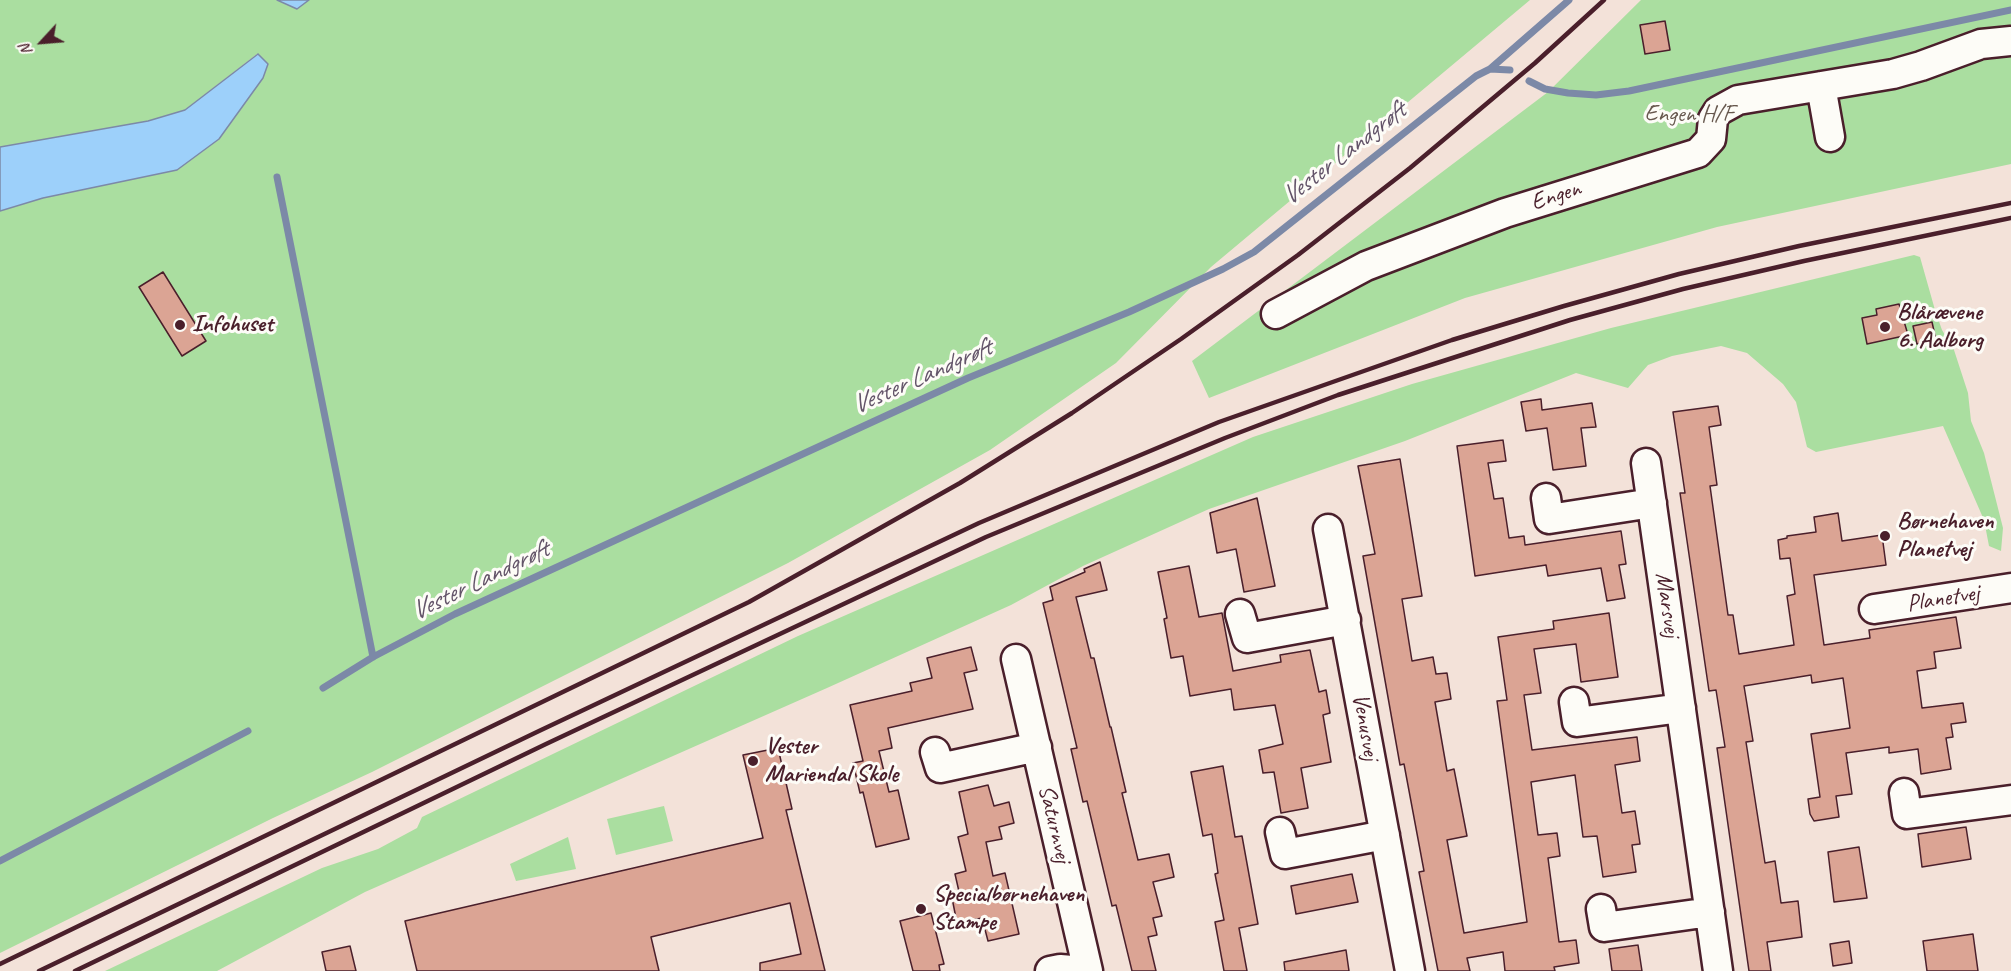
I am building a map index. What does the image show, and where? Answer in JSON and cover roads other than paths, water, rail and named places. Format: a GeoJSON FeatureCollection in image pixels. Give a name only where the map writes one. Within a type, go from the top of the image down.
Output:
{"type":"FeatureCollection","features":[{"type":"Feature","properties":{"kind":"street","name":"Engen"},"geometry":{"type":"LineString","coordinates":[[1276,314],[1366,266],[1505,213],[1698,153],[1711,139],[1713,119],[1718,111],[1738,100],[1893,74],[1981,44],[2011,41]]}},
{"type":"Feature","properties":{"kind":"street"},"geometry":{"type":"LineString","coordinates":[[1821,86],[1830,137]]}},
{"type":"Feature","properties":{"kind":"street","name":"Marsvej"},"geometry":{"type":"LineString","coordinates":[[1646,463],[1718,971]]}},
{"type":"Feature","properties":{"kind":"street"},"geometry":{"type":"LineString","coordinates":[[1546,498],[1549,519],[1652,503]]}},
{"type":"Feature","properties":{"kind":"street","name":"Venusvej"},"geometry":{"type":"LineString","coordinates":[[1328,529],[1410,971]]}},
{"type":"Feature","properties":{"kind":"street","name":"Planetvej"},"geometry":{"type":"LineString","coordinates":[[1874,609],[2011,588]]}},
{"type":"Feature","properties":{"kind":"street"},"geometry":{"type":"LineString","coordinates":[[1240,614],[1247,638],[1346,620]]}},
{"type":"Feature","properties":{"kind":"street","name":"Saturnvej"},"geometry":{"type":"LineString","coordinates":[[1016,659],[1088,971]]}},
{"type":"Feature","properties":{"kind":"street"},"geometry":{"type":"LineString","coordinates":[[1574,702],[1577,722],[1681,708]]}},
{"type":"Feature","properties":{"kind":"street"},"geometry":{"type":"LineString","coordinates":[[935,752],[940,768],[1037,747]]}},
{"type":"Feature","properties":{"kind":"street"},"geometry":{"type":"LineString","coordinates":[[1904,793],[1907,814],[2011,800]]}},
{"type":"Feature","properties":{"kind":"street"},"geometry":{"type":"LineString","coordinates":[[1280,832],[1285,855],[1385,835]]}},
{"type":"Feature","properties":{"kind":"street"},"geometry":{"type":"LineString","coordinates":[[1600,909],[1604,927],[1710,912]]}},
{"type":"Feature","properties":{"kind":"street"},"geometry":{"type":"LineString","coordinates":[[1050,971],[1060,969],[1084,971]]}},
{"type":"Feature","properties":{"kind":"water"},"geometry":{"type":"Polygon","coordinates":[[[277,0],[309,0],[297,9],[277,0]]]}},
{"type":"Feature","properties":{"kind":"water"},"geometry":{"type":"Polygon","coordinates":[[[258,54],[268,64],[263,78],[219,139],[177,170],[43,198],[0,211],[0,147],[148,121],[185,110],[258,54]]]}},
{"type":"Feature","properties":{"kind":"waterway"},"geometry":{"type":"LineString","coordinates":[[1490,69],[1569,0]]}},
{"type":"Feature","properties":{"kind":"waterway","name":"Vester Landgrøft"},"geometry":{"type":"LineString","coordinates":[[1529,81],[1545,89],[1568,93],[1596,95],[1629,91],[2011,10]]}},
{"type":"Feature","properties":{"kind":"waterway","name":"Vester Landgrøft"},"geometry":{"type":"LineString","coordinates":[[323,688],[373,657],[455,614],[968,378],[1129,312],[1223,269],[1254,252],[1476,76],[1490,69],[1510,70]]}},
{"type":"Feature","properties":{"kind":"waterway"},"geometry":{"type":"LineString","coordinates":[[277,177],[373,657]]}},
{"type":"Feature","properties":{"kind":"waterway","name":"Vester Landgrøft"},"geometry":{"type":"LineString","coordinates":[[0,861],[248,731]]}},
{"type":"Feature","properties":{"kind":"railway"},"geometry":{"type":"LineString","coordinates":[[0,964],[749,602],[960,483],[1072,413],[1181,339],[1298,255],[1410,168],[1535,63],[1604,0]]}},
{"type":"Feature","properties":{"kind":"railway"},"geometry":{"type":"LineString","coordinates":[[39,971],[979,523],[1219,422],[1452,340],[1679,274],[1799,246],[2011,203]]}},
{"type":"Feature","properties":{"kind":"railway"},"geometry":{"type":"LineString","coordinates":[[75,971],[546,744],[986,537],[1225,438],[1338,395],[1570,320],[1683,289],[1804,261],[2011,218]]}},
{"type":"Feature","properties":{"kind":"place","name":"Infohuset"},"geometry":{"type":"Point","coordinates":[180,325]}},
{"type":"Feature","properties":{"kind":"place","name":"Blårævene 6. Aalborg"},"geometry":{"type":"Point","coordinates":[1885,327]}},
{"type":"Feature","properties":{"kind":"place","name":"Børnehaven Planetvej"},"geometry":{"type":"Point","coordinates":[1885,536]}},
{"type":"Feature","properties":{"kind":"place","name":"Vester Mariendal Skole"},"geometry":{"type":"Point","coordinates":[753,761]}},
{"type":"Feature","properties":{"kind":"place","name":"Specialbørnehaven Stampe"},"geometry":{"type":"Point","coordinates":[921,909]}},
{"type":"Feature","properties":{"kind":"park label","name":"Engen H/F"},"geometry":{"type":"Point","coordinates":[1689,115]}}]}
